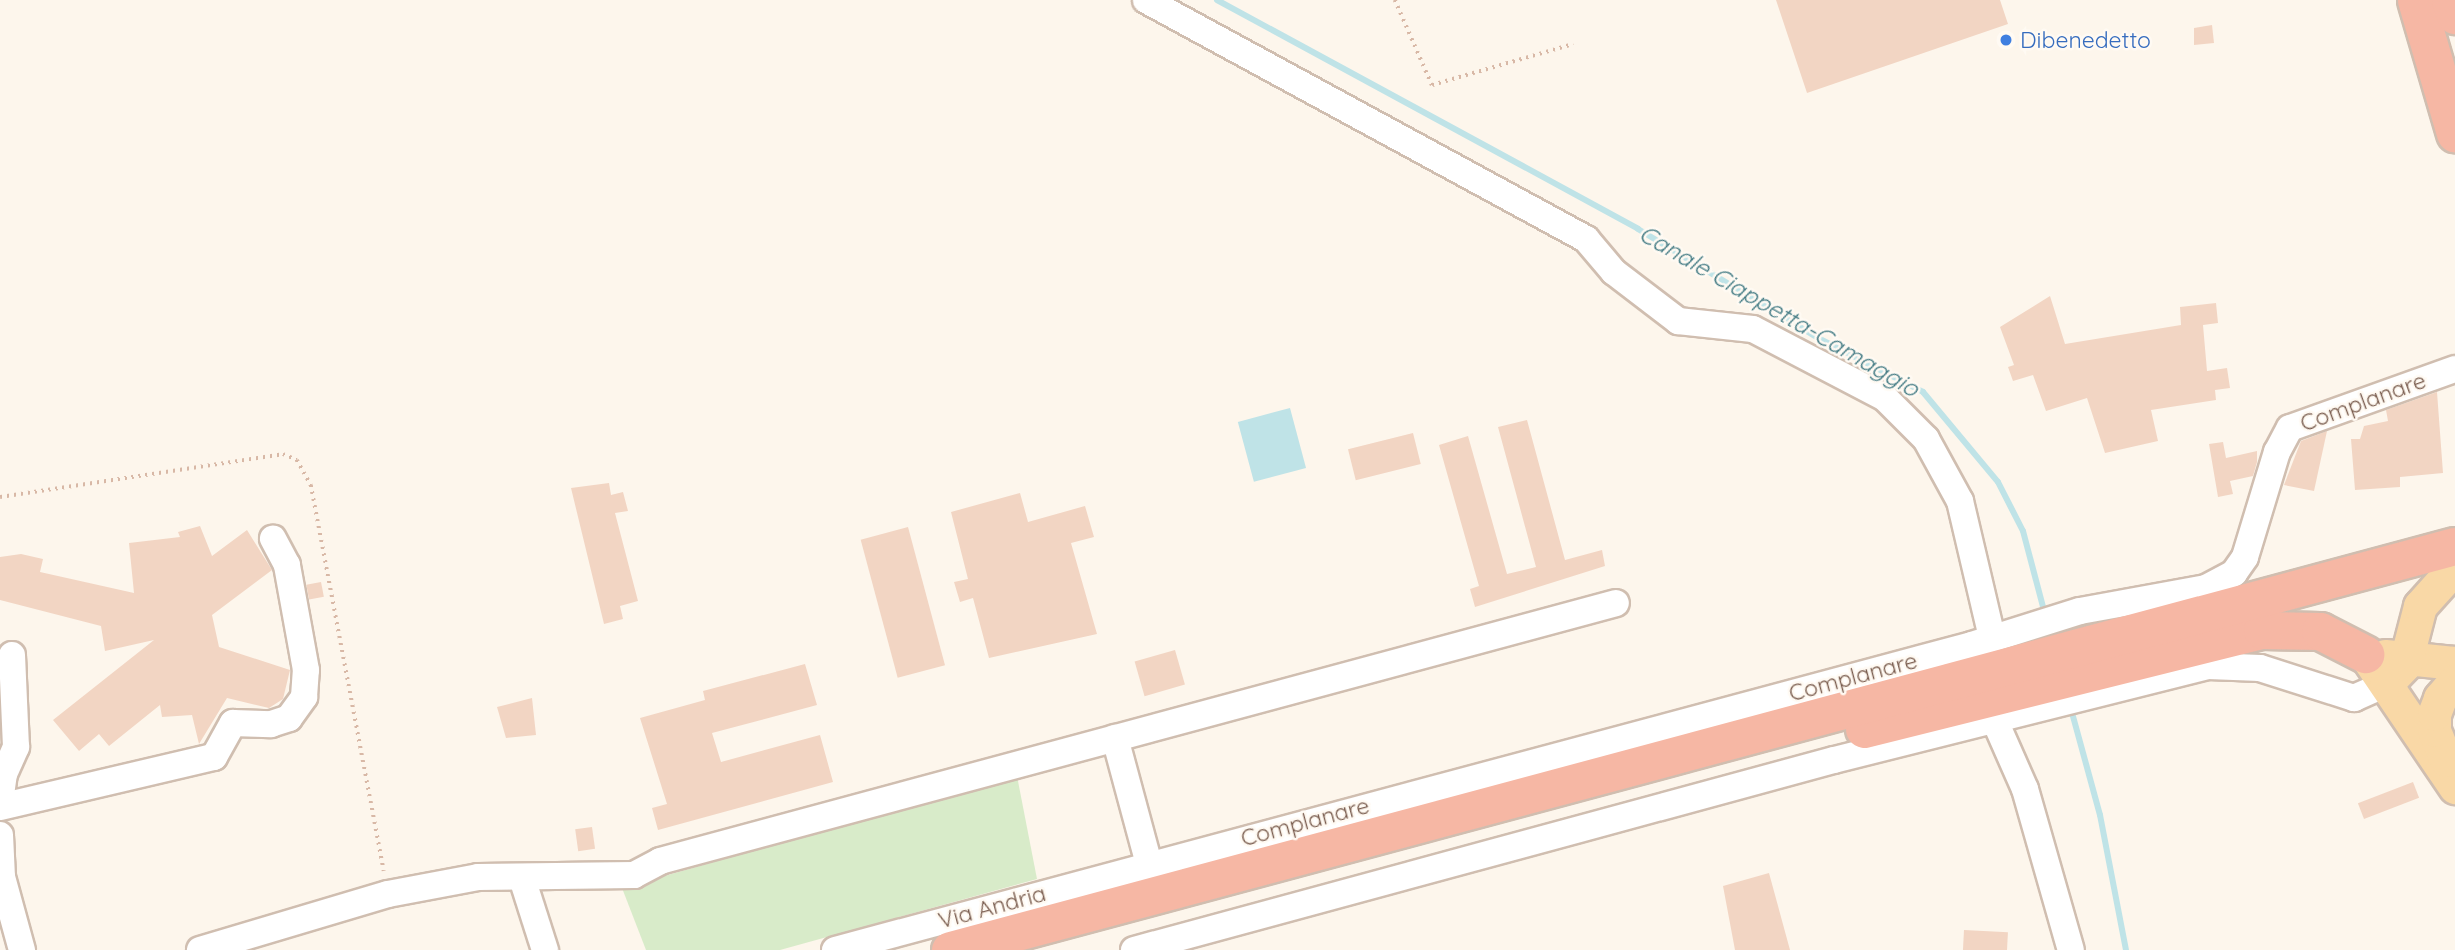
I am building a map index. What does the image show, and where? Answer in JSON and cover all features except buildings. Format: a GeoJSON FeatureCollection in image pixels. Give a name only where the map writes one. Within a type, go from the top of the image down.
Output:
{"type":"FeatureCollection","features":[{"type":"Feature","properties":{"kind":"highway"},"geometry":{"type":"LineString","coordinates":[[2416,0],[2455,132]]}},
{"type":"Feature","properties":{"kind":"highway"},"geometry":{"type":"LineString","coordinates":[[2450,0],[2455,15]]}},
{"type":"Feature","properties":{"kind":"highway"},"geometry":{"type":"LineString","coordinates":[[950,950],[2092,655],[2455,545]]}},
{"type":"Feature","properties":{"kind":"highway"},"geometry":{"type":"LineString","coordinates":[[2092,655],[2284,627],[2327,633],[2365,654]]}},
{"type":"Feature","properties":{"kind":"highway"},"geometry":{"type":"LineString","coordinates":[[1043,950],[1868,727],[2046,667]]}},
{"type":"Feature","properties":{"kind":"main road"},"geometry":{"type":"LineString","coordinates":[[2386,684],[2402,670],[2420,606],[2455,567]]}},
{"type":"Feature","properties":{"kind":"main road"},"geometry":{"type":"LineString","coordinates":[[2365,654],[2455,665]]}},
{"type":"Feature","properties":{"kind":"main road"},"geometry":{"type":"LineString","coordinates":[[2365,654],[2455,787]]}},
{"type":"Feature","properties":{"kind":"main road"},"geometry":{"type":"LineString","coordinates":[[2386,684],[2455,665]]}},
{"type":"Feature","properties":{"kind":"main road"},"geometry":{"type":"LineString","coordinates":[[2455,681],[2440,698],[2433,722],[2455,778]]}},
{"type":"Feature","properties":{"kind":"street"},"geometry":{"type":"LineString","coordinates":[[1146,0],[1586,239],[1614,272],[1678,321],[1753,330],[1885,398],[1926,439],[1960,500],[1992,638]]}},
{"type":"Feature","properties":{"kind":"street","name":"Complanare"},"geometry":{"type":"LineString","coordinates":[[1134,950],[1995,721],[2046,667],[2092,655],[2235,573],[2245,557],[2277,452],[2290,428],[2455,369]]}},
{"type":"Feature","properties":{"kind":"street"},"geometry":{"type":"LineString","coordinates":[[0,807],[214,757],[233,723],[271,724],[289,718],[304,697],[306,670],[287,565],[274,539]]}},
{"type":"Feature","properties":{"kind":"street"},"geometry":{"type":"LineString","coordinates":[[200,950],[388,894],[478,877],[634,875],[660,861],[1616,603]]}},
{"type":"Feature","properties":{"kind":"street","name":"Complanare"},"geometry":{"type":"LineString","coordinates":[[1149,864],[1992,638],[2046,667]]}},
{"type":"Feature","properties":{"kind":"street"},"geometry":{"type":"LineString","coordinates":[[0,802],[4,774],[16,747],[12,655]]}},
{"type":"Feature","properties":{"kind":"street","name":"Complanare"},"geometry":{"type":"LineString","coordinates":[[2092,655],[2260,668],[2354,698],[2386,684]]}},
{"type":"Feature","properties":{"kind":"street"},"geometry":{"type":"LineString","coordinates":[[1995,721],[2025,789],[2071,950]]}},
{"type":"Feature","properties":{"kind":"street"},"geometry":{"type":"LineString","coordinates":[[1115,738],[1149,864]]}},
{"type":"Feature","properties":{"kind":"street"},"geometry":{"type":"LineString","coordinates":[[0,835],[2,877],[22,950]]}},
{"type":"Feature","properties":{"kind":"street","name":"Via Andria"},"geometry":{"type":"LineString","coordinates":[[835,950],[1149,864]]}},
{"type":"Feature","properties":{"kind":"street"},"geometry":{"type":"LineString","coordinates":[[522,877],[545,950]]}},
{"type":"Feature","properties":{"kind":"path"},"geometry":{"type":"LineString","coordinates":[[1395,0],[1432,85],[1573,44]]}},
{"type":"Feature","properties":{"kind":"green space"},"geometry":{"type":"Polygon","coordinates":[[[1017,776],[1037,879],[780,950],[646,950],[622,888],[1017,776]]]}},
{"type":"Feature","properties":{"kind":"water"},"geometry":{"type":"Polygon","coordinates":[[[1290,408],[1306,468],[1254,482],[1238,422],[1290,408]]]}},
{"type":"Feature","properties":{"kind":"waterway","name":"Canale Ciappetta-Camaggio"},"geometry":{"type":"LineString","coordinates":[[1217,0],[1638,229],[1818,338],[1923,392],[1998,482],[2023,531],[2045,614]]}},
{"type":"Feature","properties":{"kind":"waterway","name":"Canale Ciappetta-Camaggio"},"geometry":{"type":"LineString","coordinates":[[2071,709],[2100,815],[2126,950]]}},
{"type":"Feature","properties":{"kind":"place","name":"Dibenedetto"},"geometry":{"type":"Point","coordinates":[2006,40]}}]}
